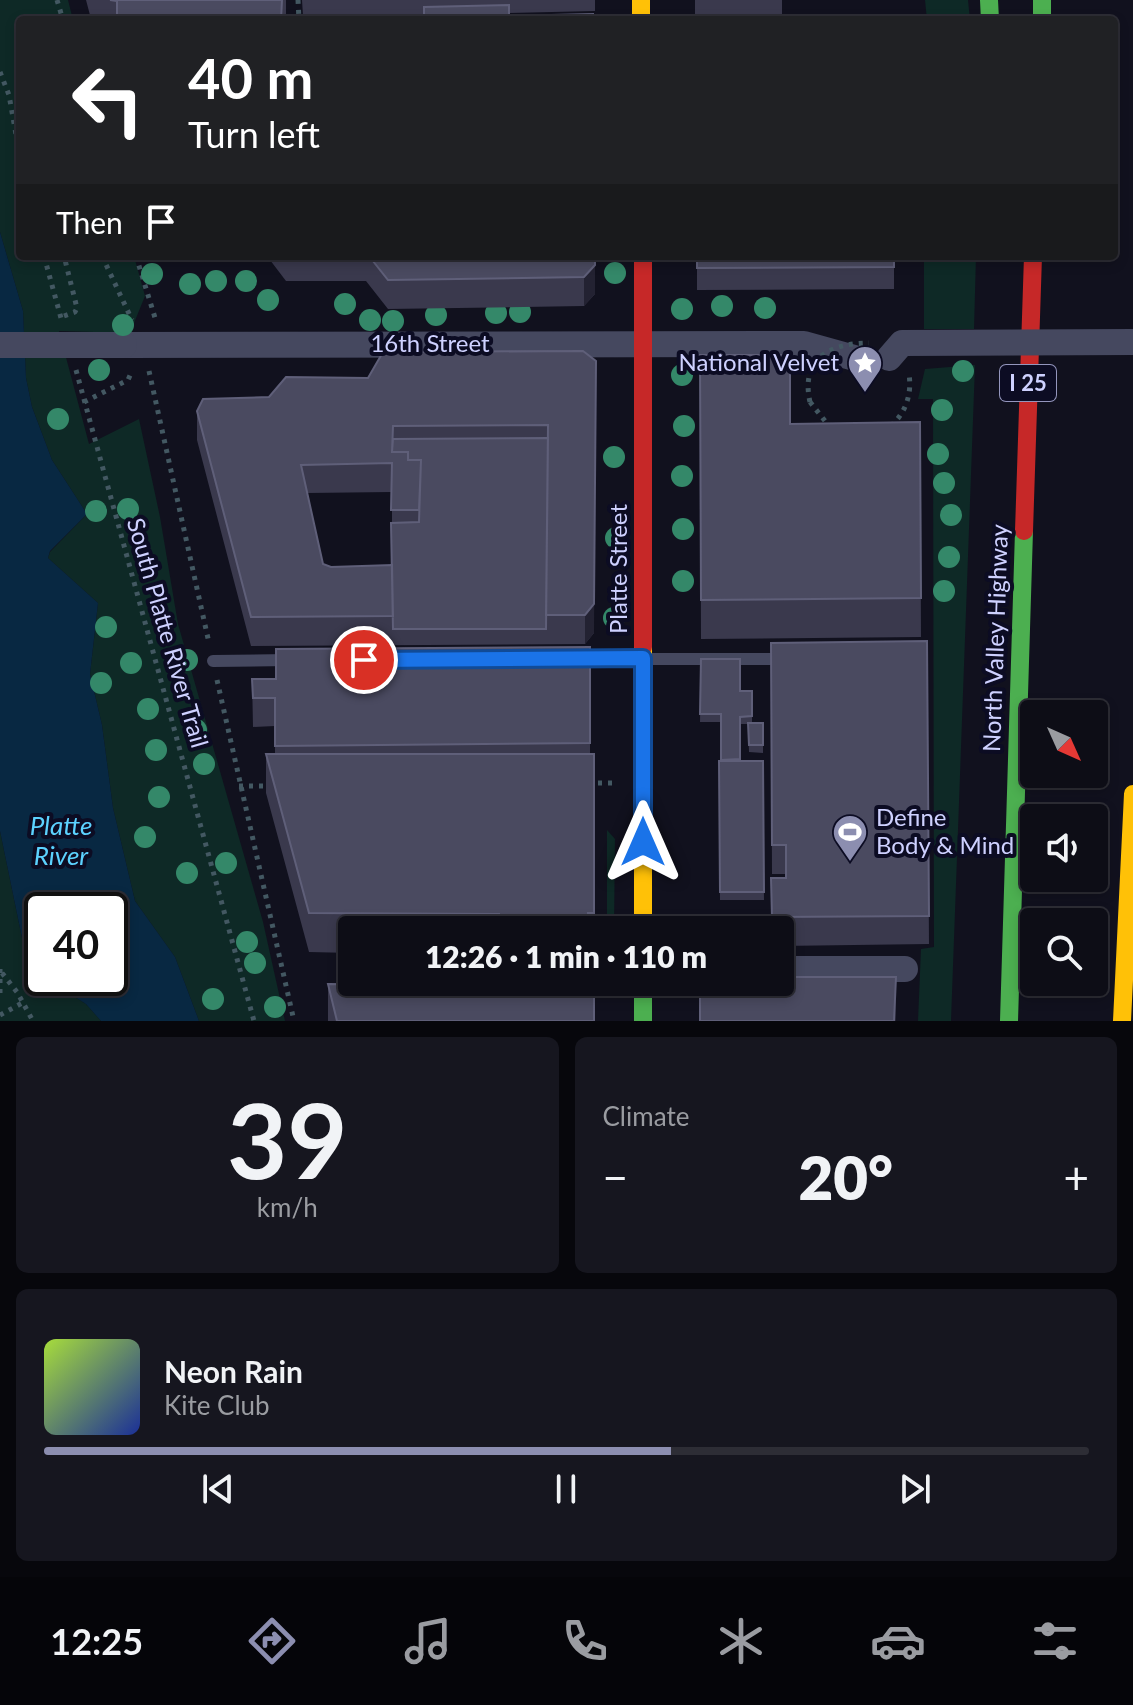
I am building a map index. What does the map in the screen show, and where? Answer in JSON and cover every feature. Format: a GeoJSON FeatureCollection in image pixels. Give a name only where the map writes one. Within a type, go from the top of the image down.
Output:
{"type":"FeatureCollection","features":[{"type":"Feature","properties":{"kind":"main road","name":"Platte Street"},"geometry":{"type":"LineString","coordinates":[[643,260],[643,916]]}},
{"type":"Feature","properties":{"kind":"main road","name":"North Valley Highway"},"geometry":{"type":"LineString","coordinates":[[1009,1021],[1033,260]]}},
{"type":"Feature","properties":{"kind":"main road"},"geometry":{"type":"LineString","coordinates":[[1010,320],[1023,510]]}},
{"type":"Feature","properties":{"kind":"main road"},"geometry":{"type":"LineString","coordinates":[[1122,1021],[1133,794]]}},
{"type":"Feature","properties":{"kind":"main road"},"geometry":{"type":"LineString","coordinates":[[1000,1021],[1010,977]]}},
{"type":"Feature","properties":{"kind":"main road"},"geometry":{"type":"LineString","coordinates":[[643,996],[643,1021]]}},
{"type":"Feature","properties":{"kind":"street"},"geometry":{"type":"LineString","coordinates":[[896,350],[1133,342]]}},
{"type":"Feature","properties":{"kind":"street","name":"16th Street"},"geometry":{"type":"LineString","coordinates":[[0,345],[804,344],[858,359]]}},
{"type":"Feature","properties":{"kind":"street"},"geometry":{"type":"LineString","coordinates":[[794,969],[905,969]]}},
{"type":"Feature","properties":{"kind":"lane"},"geometry":{"type":"LineString","coordinates":[[561,659],[799,659]]}},
{"type":"Feature","properties":{"kind":"lane"},"geometry":{"type":"LineString","coordinates":[[213,661],[308,660]]}},
{"type":"Feature","properties":{"kind":"path"},"geometry":{"type":"LineString","coordinates":[[0,72],[9,95],[16,134]]}},
{"type":"Feature","properties":{"kind":"path"},"geometry":{"type":"LineString","coordinates":[[45,260],[65,331]]}},
{"type":"Feature","properties":{"kind":"path"},"geometry":{"type":"LineString","coordinates":[[61,317],[75,312],[77,308],[65,260]]}},
{"type":"Feature","properties":{"kind":"path"},"geometry":{"type":"LineString","coordinates":[[104,260],[144,345]]}},
{"type":"Feature","properties":{"kind":"path"},"geometry":{"type":"LineString","coordinates":[[136,260],[144,345]]}},
{"type":"Feature","properties":{"kind":"path"},"geometry":{"type":"LineString","coordinates":[[810,402],[807,390],[812,368],[832,348],[848,343],[896,350]]}},
{"type":"Feature","properties":{"kind":"path","name":"South Platte River Trail"},"geometry":{"type":"LineString","coordinates":[[73,360],[254,1021]]}},
{"type":"Feature","properties":{"kind":"path"},"geometry":{"type":"LineString","coordinates":[[84,402],[128,380]]}},
{"type":"Feature","properties":{"kind":"path"},"geometry":{"type":"LineString","coordinates":[[573,784],[643,783]]}},
{"type":"Feature","properties":{"kind":"path"},"geometry":{"type":"LineString","coordinates":[[239,786],[271,786]]}},
{"type":"Feature","properties":{"kind":"path"},"geometry":{"type":"LineString","coordinates":[[0,993],[1,971]]}},
{"type":"Feature","properties":{"kind":"path"},"geometry":{"type":"LineString","coordinates":[[1,971],[24,1002],[33,1021]]}},
{"type":"Feature","properties":{"kind":"path"},"geometry":{"type":"LineString","coordinates":[[0,1015],[24,1002]]}},
{"type":"Feature","properties":{"kind":"green space"},"geometry":{"type":"Polygon","coordinates":[[[0,0],[68,0],[72,16],[16,16],[16,260],[135,260],[145,296],[130,333],[59,331],[89,444],[139,419],[178,624],[263,922],[285,1021],[199,1021],[175,957],[135,901],[113,808],[102,725],[90,674],[98,603],[48,558],[50,552],[87,514],[52,460],[32,407],[26,378],[23,311],[0,232],[0,0]]]}},
{"type":"Feature","properties":{"kind":"green space"},"geometry":{"type":"Polygon","coordinates":[[[925,0],[968,0],[970,16],[927,16],[925,0]]]}},
{"type":"Feature","properties":{"kind":"green space"},"geometry":{"type":"Polygon","coordinates":[[[924,260],[976,260],[974,329],[924,329],[924,260]]]}},
{"type":"Feature","properties":{"kind":"green space"},"geometry":{"type":"Polygon","coordinates":[[[975,365],[951,1021],[918,1021],[921,949],[934,947],[933,399],[918,399],[925,369],[975,365]]]}},
{"type":"Feature","properties":{"kind":"green space"},"geometry":{"type":"Polygon","coordinates":[[[607,830],[615,839],[614,916],[607,916],[607,830]]]}},
{"type":"Feature","properties":{"kind":"green space"},"geometry":{"type":"Polygon","coordinates":[[[0,831],[24,948],[24,996],[73,996],[86,1004],[101,1021],[0,1021],[0,831]]]}},
{"type":"Feature","properties":{"kind":"water","name":"Platte River"},"geometry":{"type":"Polygon","coordinates":[[[0,232],[23,311],[26,378],[32,407],[52,460],[87,514],[50,551],[48,558],[98,603],[90,674],[102,725],[113,808],[135,901],[175,957],[199,1021],[101,1021],[86,1004],[73,996],[128,996],[128,892],[24,892],[24,948],[0,831],[0,232]]]}},
{"type":"Feature","properties":{"kind":"building"},"geometry":{"type":"Polygon","coordinates":[[[110,0],[282,0],[281,16],[117,16],[117,1],[110,0]]]}},
{"type":"Feature","properties":{"kind":"building"},"geometry":{"type":"Polygon","coordinates":[[[509,5],[509,16],[424,16],[424,7],[509,5]]]}},
{"type":"Feature","properties":{"kind":"building"},"geometry":{"type":"Polygon","coordinates":[[[593,14],[593,16],[509,16],[593,14]]]}},
{"type":"Feature","properties":{"kind":"building"},"geometry":{"type":"Polygon","coordinates":[[[372,260],[595,260],[595,265],[584,277],[388,280],[372,260]]]}},
{"type":"Feature","properties":{"kind":"building"},"geometry":{"type":"Polygon","coordinates":[[[697,260],[894,260],[894,267],[697,268],[697,260]]]}},
{"type":"Feature","properties":{"kind":"building"},"geometry":{"type":"Polygon","coordinates":[[[583,351],[596,361],[594,604],[585,615],[546,615],[548,425],[393,426],[392,452],[408,452],[408,460],[421,460],[419,510],[391,510],[392,463],[301,465],[323,564],[331,567],[392,565],[393,616],[251,617],[197,411],[203,399],[269,397],[286,377],[368,378],[383,352],[583,351]]]}},
{"type":"Feature","properties":{"kind":"building"},"geometry":{"type":"Polygon","coordinates":[[[700,355],[790,355],[790,424],[920,422],[921,598],[701,600],[700,355]]]}},
{"type":"Feature","properties":{"kind":"building"},"geometry":{"type":"Polygon","coordinates":[[[548,438],[546,629],[393,629],[391,523],[419,522],[421,460],[408,460],[408,452],[392,452],[393,439],[548,438]]]}},
{"type":"Feature","properties":{"kind":"building"},"geometry":{"type":"Polygon","coordinates":[[[927,641],[929,916],[772,916],[771,878],[786,878],[786,845],[772,845],[771,643],[927,641]]]}},
{"type":"Feature","properties":{"kind":"building"},"geometry":{"type":"Polygon","coordinates":[[[590,647],[590,743],[275,746],[275,698],[253,698],[252,679],[276,679],[276,649],[590,647]]]}},
{"type":"Feature","properties":{"kind":"building"},"geometry":{"type":"Polygon","coordinates":[[[701,659],[740,659],[740,691],[752,691],[752,716],[740,717],[740,759],[721,760],[721,714],[700,714],[701,659]]]}},
{"type":"Feature","properties":{"kind":"building"},"geometry":{"type":"Polygon","coordinates":[[[748,723],[763,723],[763,745],[749,745],[748,723]]]}},
{"type":"Feature","properties":{"kind":"building"},"geometry":{"type":"Polygon","coordinates":[[[266,754],[594,754],[594,913],[588,913],[588,916],[499,916],[309,913],[266,754]]]}},
{"type":"Feature","properties":{"kind":"building"},"geometry":{"type":"Polygon","coordinates":[[[719,761],[763,761],[764,892],[720,892],[719,761]]]}},
{"type":"Feature","properties":{"kind":"building"},"geometry":{"type":"Polygon","coordinates":[[[794,977],[896,977],[894,1021],[700,1021],[700,996],[794,996],[794,977]]]}},
{"type":"Feature","properties":{"kind":"building"},"geometry":{"type":"Polygon","coordinates":[[[328,984],[338,984],[338,996],[594,996],[594,1021],[337,1021],[328,984]]]}},
{"type":"Feature","properties":{"kind":"traffic: fast"},"geometry":{"type":"LineString","coordinates":[[989,0],[990,16]]}},
{"type":"Feature","properties":{"kind":"traffic: fast"},"geometry":{"type":"LineString","coordinates":[[1042,0],[1042,16]]}},
{"type":"Feature","properties":{"kind":"traffic: fast"},"geometry":{"type":"LineString","coordinates":[[1009,1021],[1024,531]]}},
{"type":"Feature","properties":{"kind":"traffic: fast"},"geometry":{"type":"LineString","coordinates":[[643,996],[643,1021]]}},
{"type":"Feature","properties":{"kind":"traffic: slow"},"geometry":{"type":"LineString","coordinates":[[641,0],[641,16]]}},
{"type":"Feature","properties":{"kind":"traffic: slow"},"geometry":{"type":"LineString","coordinates":[[643,647],[643,916]]}},
{"type":"Feature","properties":{"kind":"traffic: slow"},"geometry":{"type":"LineString","coordinates":[[1122,1021],[1133,794]]}},
{"type":"Feature","properties":{"kind":"traffic: jam"},"geometry":{"type":"LineString","coordinates":[[643,260],[643,647]]}},
{"type":"Feature","properties":{"kind":"traffic: jam"},"geometry":{"type":"LineString","coordinates":[[1024,531],[1033,260]]}},
{"type":"Feature","properties":{"kind":"place","name":"National Velvet"},"geometry":{"type":"Point","coordinates":[865,394]}},
{"type":"Feature","properties":{"kind":"place","name":"Define Body & Mind"},"geometry":{"type":"Point","coordinates":[850,863]}},
{"type":"Feature","properties":{"kind":"route"},"geometry":{"type":"LineString","coordinates":[[364,660],[643,658],[643,842]]}}]}
